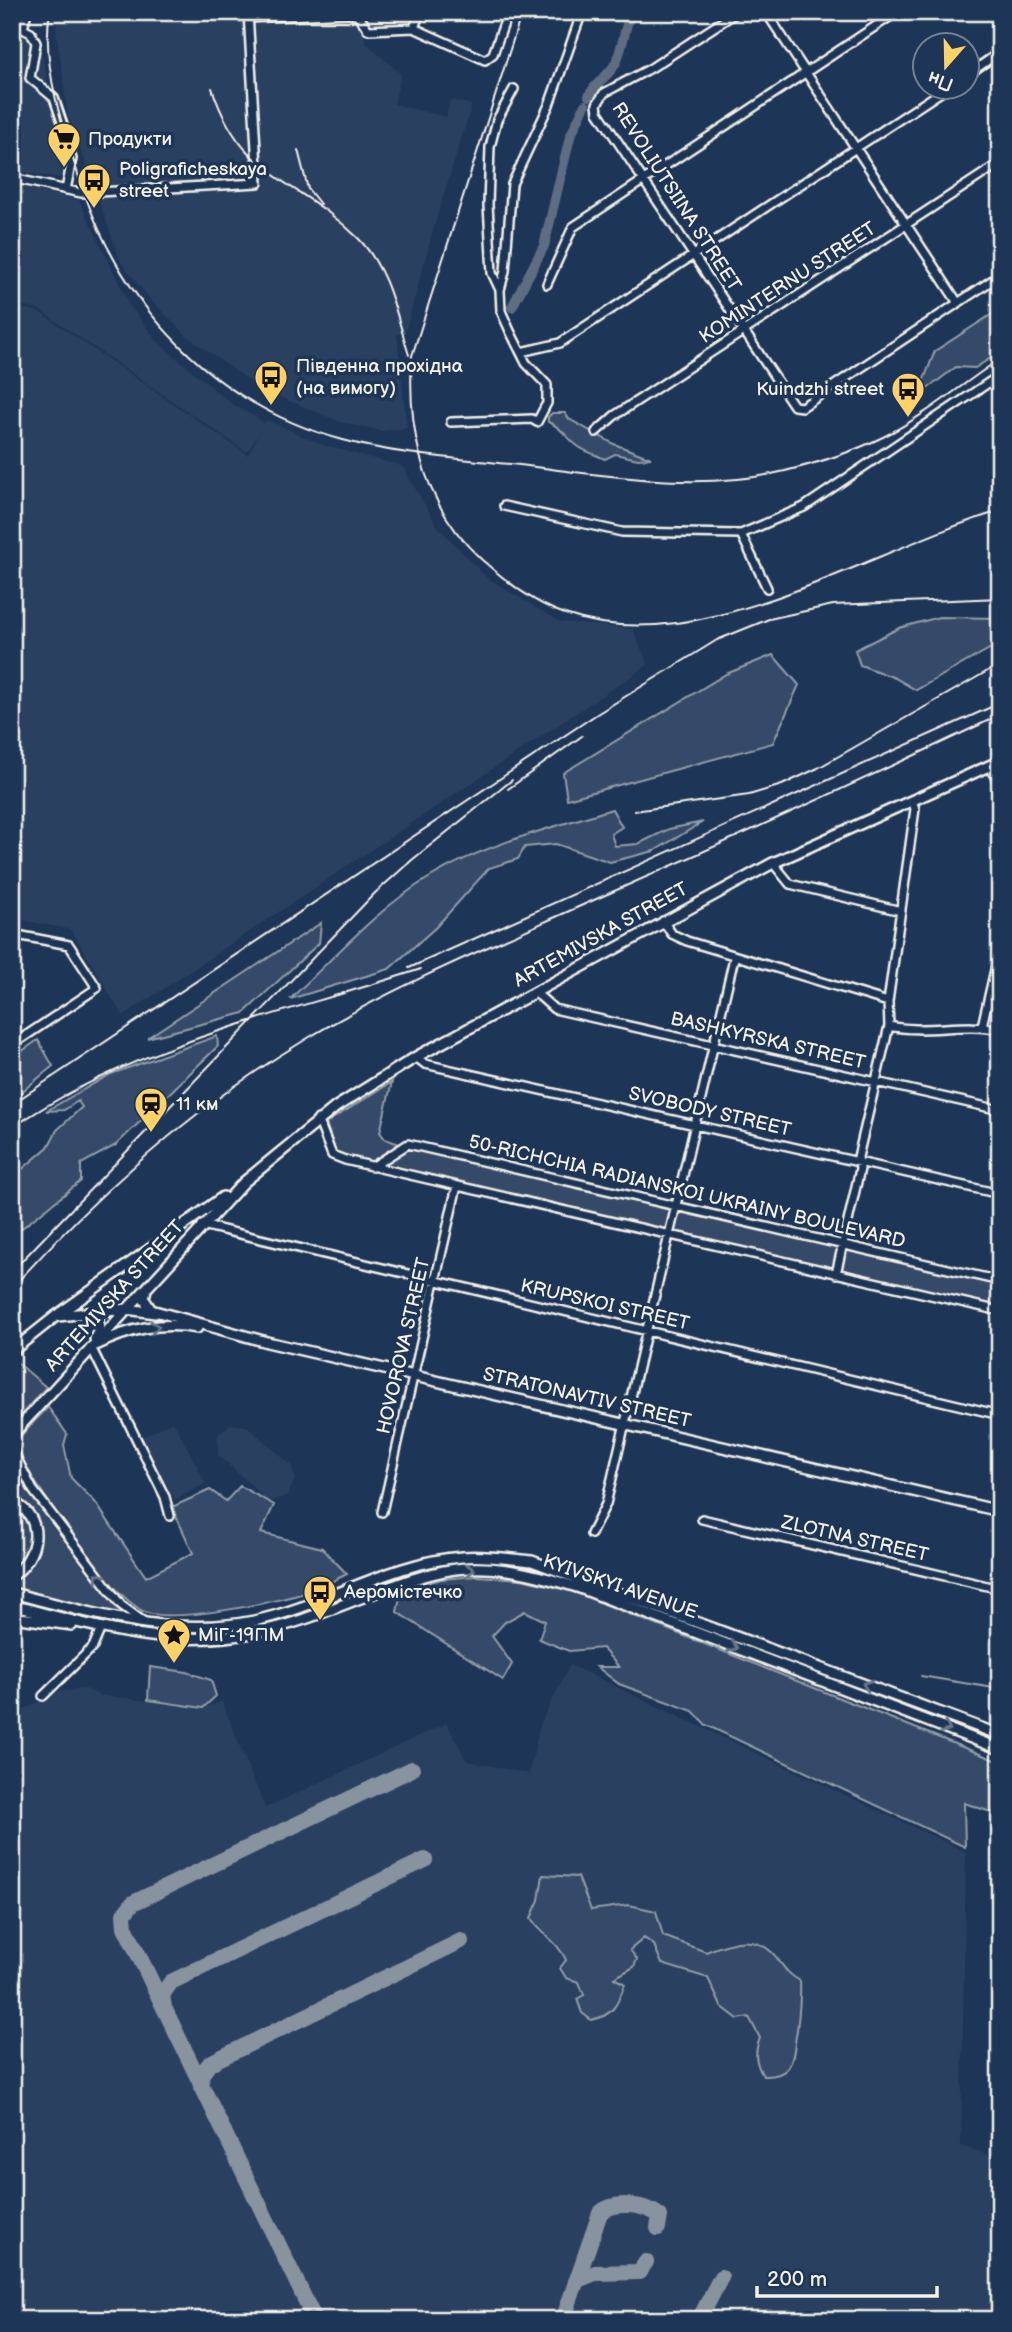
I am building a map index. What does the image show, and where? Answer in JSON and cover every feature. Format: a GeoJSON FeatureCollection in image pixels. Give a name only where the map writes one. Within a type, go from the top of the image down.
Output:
{"type":"FeatureCollection","features":[{"type":"Feature","properties":{"kind":"main road","name":"ARTEMIVSKA STREET"},"geometry":{"type":"LineString","coordinates":[[12,1351],[56,1316],[244,1182],[318,1119],[416,1057],[773,863],[1000,761]]}},
{"type":"Feature","properties":{"kind":"main road","name":"ARTEMIVSKA STREET"},"geometry":{"type":"LineString","coordinates":[[12,1435],[244,1182]]}},
{"type":"Feature","properties":{"kind":"main road"},"geometry":{"type":"LineString","coordinates":[[147,1287],[147,1306],[167,1315]]}},
{"type":"Feature","properties":{"kind":"main road","name":"STRATONAVTIV STREET"},"geometry":{"type":"LineString","coordinates":[[56,1316],[127,1309],[167,1315],[267,1342],[1000,1511]]}},
{"type":"Feature","properties":{"kind":"main road"},"geometry":{"type":"LineString","coordinates":[[82,1314],[98,1321],[99,1330],[91,1347]]}},
{"type":"Feature","properties":{"kind":"main road"},"geometry":{"type":"LineString","coordinates":[[91,1347],[123,1332],[178,1325],[267,1342]]}},
{"type":"Feature","properties":{"kind":"main road"},"geometry":{"type":"LineString","coordinates":[[12,1502],[29,1516],[36,1532],[30,1561],[12,1576]]}},
{"type":"Feature","properties":{"kind":"main road","name":"KYIVSKYI AVENUE"},"geometry":{"type":"LineString","coordinates":[[12,1593],[147,1625],[194,1628],[252,1621],[334,1596],[408,1568],[449,1558],[480,1557],[532,1561],[1000,1735]]}},
{"type":"Feature","properties":{"kind":"main road","name":"KYIVSKYI AVENUE"},"geometry":{"type":"LineString","coordinates":[[12,1605],[98,1628],[165,1639],[253,1633],[339,1608],[447,1570],[494,1569],[536,1575],[580,1588],[1000,1749]]}},
{"type":"Feature","properties":{"kind":"main road"},"geometry":{"type":"LineString","coordinates":[[357,1587],[366,1598]]}},
{"type":"Feature","properties":{"kind":"main road"},"geometry":{"type":"LineString","coordinates":[[334,1596],[339,1608]]}},
{"type":"Feature","properties":{"kind":"main road"},"geometry":{"type":"LineString","coordinates":[[12,1618],[98,1628]]}},
{"type":"Feature","properties":{"kind":"main road"},"geometry":{"type":"LineString","coordinates":[[142,1637],[148,1634],[147,1625]]}},
{"type":"Feature","properties":{"kind":"main road"},"geometry":{"type":"LineString","coordinates":[[165,1627],[160,1636],[165,1639]]}},
{"type":"Feature","properties":{"kind":"street"},"geometry":{"type":"LineString","coordinates":[[27,12],[23,29],[31,33],[36,43],[30,78],[54,98],[72,159],[66,190]]}},
{"type":"Feature","properties":{"kind":"street"},"geometry":{"type":"LineString","coordinates":[[414,28],[420,12]]}},
{"type":"Feature","properties":{"kind":"street"},"geometry":{"type":"LineString","coordinates":[[12,178],[81,194],[258,183],[248,15],[348,13],[359,16],[368,30],[414,28],[476,58],[488,59],[508,12]]}},
{"type":"Feature","properties":{"kind":"street"},"geometry":{"type":"LineString","coordinates":[[500,290],[505,271],[512,184],[549,105],[582,12]]}},
{"type":"Feature","properties":{"kind":"street","name":"REVOLIUTSIINA STREET"},"geometry":{"type":"LineString","coordinates":[[737,12],[651,68],[604,93],[599,100],[598,112],[794,406],[802,407],[958,303]]}},
{"type":"Feature","properties":{"kind":"street"},"geometry":{"type":"LineString","coordinates":[[766,12],[958,303],[1000,275]]}},
{"type":"Feature","properties":{"kind":"street"},"geometry":{"type":"LineString","coordinates":[[547,284],[573,227],[897,12]]}},
{"type":"Feature","properties":{"kind":"street"},"geometry":{"type":"LineString","coordinates":[[981,65],[1000,52]]}},
{"type":"Feature","properties":{"kind":"street"},"geometry":{"type":"LineString","coordinates":[[452,422],[532,419],[537,422],[547,403],[547,385],[521,352],[502,311],[500,290],[492,273],[488,205],[490,147],[497,120],[514,89]]}},
{"type":"Feature","properties":{"kind":"street"},"geometry":{"type":"LineString","coordinates":[[521,352],[559,344],[926,102]]}},
{"type":"Feature","properties":{"kind":"street","name":"KOMINTERNU STREET"},"geometry":{"type":"LineString","coordinates":[[596,432],[614,416],[1000,163]]}},
{"type":"Feature","properties":{"kind":"street"},"geometry":{"type":"LineString","coordinates":[[504,506],[622,533],[741,534],[804,507],[1000,375]]}},
{"type":"Feature","properties":{"kind":"street"},"geometry":{"type":"LineString","coordinates":[[741,534],[767,588]]}},
{"type":"Feature","properties":{"kind":"street"},"geometry":{"type":"LineString","coordinates":[[989,766],[1000,785]]}},
{"type":"Feature","properties":{"kind":"street"},"geometry":{"type":"LineString","coordinates":[[836,1274],[889,1026],[888,1002],[915,809],[912,800]]}},
{"type":"Feature","properties":{"kind":"street"},"geometry":{"type":"LineString","coordinates":[[773,863],[790,884],[901,911]]}},
{"type":"Feature","properties":{"kind":"street"},"geometry":{"type":"LineString","coordinates":[[663,921],[672,934],[734,958],[888,1002]]}},
{"type":"Feature","properties":{"kind":"street"},"geometry":{"type":"LineString","coordinates":[[12,933],[69,945],[97,988],[12,1045]]}},
{"type":"Feature","properties":{"kind":"street"},"geometry":{"type":"LineString","coordinates":[[982,1026],[996,982],[1000,948]]}},
{"type":"Feature","properties":{"kind":"street"},"geometry":{"type":"LineString","coordinates":[[591,1534],[606,1504],[734,958]]}},
{"type":"Feature","properties":{"kind":"street","name":"BASHKYRSKA STREET"},"geometry":{"type":"LineString","coordinates":[[535,992],[554,1009],[1000,1110]]}},
{"type":"Feature","properties":{"kind":"street"},"geometry":{"type":"LineString","coordinates":[[889,1026],[932,1031],[982,1026],[1000,1030]]}},
{"type":"Feature","properties":{"kind":"street","name":"SVOBODY STREET"},"geometry":{"type":"LineString","coordinates":[[416,1057],[425,1064],[1000,1195]]}},
{"type":"Feature","properties":{"kind":"street"},"geometry":{"type":"LineString","coordinates":[[318,1119],[332,1155],[372,1167],[1000,1311]]}},
{"type":"Feature","properties":{"kind":"street","name":"50-RICHCHIA RADIANSKOI UKRAINY BOULEVARD"},"geometry":{"type":"LineString","coordinates":[[372,1167],[408,1144],[1000,1281]]}},
{"type":"Feature","properties":{"kind":"street","name":"HOVOROVA STREET"},"geometry":{"type":"LineString","coordinates":[[382,1512],[457,1186]]}},
{"type":"Feature","properties":{"kind":"street","name":"KRUPSKOI STREET"},"geometry":{"type":"LineString","coordinates":[[202,1225],[1000,1415]]}},
{"type":"Feature","properties":{"kind":"street"},"geometry":{"type":"LineString","coordinates":[[91,1347],[166,1497],[170,1516]]}},
{"type":"Feature","properties":{"kind":"street"},"geometry":{"type":"LineString","coordinates":[[12,1450],[33,1490],[121,1605],[147,1625]]}},
{"type":"Feature","properties":{"kind":"street","name":"ZLOTNA STREET"},"geometry":{"type":"LineString","coordinates":[[702,1519],[1000,1589]]}},
{"type":"Feature","properties":{"kind":"street"},"geometry":{"type":"LineString","coordinates":[[43,1696],[93,1647],[98,1628]]}},
{"type":"Feature","properties":{"kind":"shaded area"},"geometry":{"type":"Polygon","coordinates":[[[58,12],[363,12],[365,42],[401,74],[394,104],[446,117],[450,100],[472,105],[438,213],[405,333],[397,334],[407,428],[381,431],[340,422],[261,389],[188,337],[149,298],[121,262],[68,115],[56,29],[58,12]]]}},
{"type":"Feature","properties":{"kind":"shaded area"},"geometry":{"type":"Polygon","coordinates":[[[12,30],[38,37],[63,151],[61,178],[13,171],[12,30]]]}},
{"type":"Feature","properties":{"kind":"shaded area"},"geometry":{"type":"Polygon","coordinates":[[[12,185],[79,200],[130,306],[159,343],[229,402],[265,423],[267,420],[323,445],[402,466],[438,527],[487,578],[560,622],[633,629],[648,665],[123,1016],[71,930],[12,918],[12,306],[39,312],[248,455],[261,431],[247,452],[38,309],[12,303],[12,185]]]}},
{"type":"Feature","properties":{"kind":"shaded area"},"geometry":{"type":"Polygon","coordinates":[[[1000,309],[1000,352],[975,368],[956,367],[927,389],[923,382],[935,351],[1000,309]]]}},
{"type":"Feature","properties":{"kind":"shaded area"},"geometry":{"type":"Polygon","coordinates":[[[552,413],[565,413],[569,419],[614,444],[651,458],[638,459],[615,454],[605,459],[588,452],[575,444],[557,426],[548,422],[552,413]]]}},
{"type":"Feature","properties":{"kind":"shaded area"},"geometry":{"type":"Polygon","coordinates":[[[939,617],[1000,618],[1000,643],[916,690],[895,678],[860,665],[855,650],[899,628],[939,617]]]}},
{"type":"Feature","properties":{"kind":"shaded area"},"geometry":{"type":"Polygon","coordinates":[[[773,655],[799,685],[773,743],[567,799],[563,773],[726,674],[773,655]]]}},
{"type":"Feature","properties":{"kind":"shaded area"},"geometry":{"type":"Polygon","coordinates":[[[612,809],[622,827],[611,834],[615,846],[638,844],[669,829],[703,822],[654,851],[610,862],[556,844],[525,847],[518,859],[489,868],[436,927],[389,969],[290,999],[375,917],[432,876],[497,845],[612,809]]]}},
{"type":"Feature","properties":{"kind":"shaded area"},"geometry":{"type":"Polygon","coordinates":[[[321,923],[319,943],[244,1013],[147,1038],[321,923]]]}},
{"type":"Feature","properties":{"kind":"shaded area"},"geometry":{"type":"Polygon","coordinates":[[[217,1036],[218,1046],[116,1145],[81,1164],[81,1181],[12,1236],[12,1178],[48,1147],[57,1130],[82,1107],[78,1101],[64,1110],[46,1111],[111,1074],[217,1036]]]}},
{"type":"Feature","properties":{"kind":"shaded area"},"geometry":{"type":"Polygon","coordinates":[[[38,1040],[53,1066],[19,1094],[12,1094],[12,1058],[38,1040]]]}},
{"type":"Feature","properties":{"kind":"shaded area"},"geometry":{"type":"Polygon","coordinates":[[[392,1082],[380,1132],[385,1139],[408,1147],[1000,1285],[1000,1309],[336,1153],[326,1123],[392,1082]]]}},
{"type":"Feature","properties":{"kind":"shaded area"},"geometry":{"type":"Polygon","coordinates":[[[14,1360],[46,1387],[12,1425],[12,1362],[14,1360]]]}},
{"type":"Feature","properties":{"kind":"shaded area"},"geometry":{"type":"Polygon","coordinates":[[[48,1407],[67,1434],[64,1445],[71,1478],[95,1502],[146,1577],[193,1553],[172,1507],[210,1490],[226,1501],[240,1486],[274,1505],[261,1533],[322,1548],[347,1574],[322,1587],[298,1595],[226,1610],[174,1615],[141,1610],[93,1563],[21,1461],[17,1440],[48,1407]]]}},
{"type":"Feature","properties":{"kind":"shaded area"},"geometry":{"type":"Polygon","coordinates":[[[173,1421],[206,1483],[175,1500],[141,1438],[173,1421]]]}},
{"type":"Feature","properties":{"kind":"shaded area"},"geometry":{"type":"Polygon","coordinates":[[[230,1424],[247,1426],[291,1465],[295,1479],[288,1495],[274,1500],[266,1499],[218,1455],[218,1435],[230,1424]]]}},
{"type":"Feature","properties":{"kind":"shaded area"},"geometry":{"type":"Polygon","coordinates":[[[12,1461],[19,1475],[119,1606],[134,1618],[12,1589],[12,1581],[33,1562],[41,1533],[31,1513],[12,1497],[12,1461]]]}},
{"type":"Feature","properties":{"kind":"shaded area"},"geometry":{"type":"Polygon","coordinates":[[[12,1506],[26,1519],[33,1538],[26,1559],[12,1570],[12,1506]]]}},
{"type":"Feature","properties":{"kind":"shaded area"},"geometry":{"type":"Polygon","coordinates":[[[476,1576],[521,1579],[569,1590],[1000,1762],[1000,1815],[964,1803],[965,1847],[706,1725],[693,1711],[619,1684],[597,1667],[619,1667],[602,1648],[569,1651],[539,1639],[545,1621],[525,1611],[505,1622],[492,1636],[512,1664],[503,1680],[397,1612],[401,1591],[441,1579],[476,1576]]]}},
{"type":"Feature","properties":{"kind":"shaded area"},"geometry":{"type":"Polygon","coordinates":[[[570,1665],[966,1852],[961,2146],[1000,2159],[1000,2320],[12,2320],[12,1723],[23,1710],[56,1692],[86,1689],[99,1695],[203,1708],[222,1702],[265,1808],[447,1723],[467,1761],[529,1774],[540,1724],[570,1665]]]}},
{"type":"Feature","properties":{"kind":"shaded area"},"geometry":{"type":"Polygon","coordinates":[[[150,1667],[187,1672],[211,1680],[216,1696],[203,1708],[148,1700],[150,1667]]]}},
{"type":"Feature","properties":{"kind":"shaded area"},"geometry":{"type":"Polygon","coordinates":[[[543,1875],[578,1877],[591,1910],[629,1905],[656,1911],[663,1936],[706,1952],[743,1941],[761,1945],[769,1950],[792,1976],[800,1981],[797,2030],[791,2063],[782,2073],[763,2076],[756,2057],[760,2038],[749,2017],[738,2019],[721,2006],[708,1978],[662,1964],[654,1945],[644,1938],[630,1950],[637,1959],[634,1967],[614,1978],[625,1984],[614,2008],[605,2016],[591,2020],[582,2013],[577,1999],[584,1995],[579,1982],[566,1978],[560,1968],[566,1960],[563,1953],[531,1918],[539,1900],[543,1875]]]}},
{"type":"Feature","properties":{"kind":"waterway"},"geometry":{"type":"LineString","coordinates":[[589,96],[616,61],[631,12]]}},
{"type":"Feature","properties":{"kind":"waterway"},"geometry":{"type":"LineString","coordinates":[[512,307],[544,246],[570,137],[585,105]]}},
{"type":"Feature","properties":{"kind":"waterway"},"geometry":{"type":"LineString","coordinates":[[921,1676],[1000,1689]]}},
{"type":"Feature","properties":{"kind":"taxiway"},"geometry":{"type":"LineString","coordinates":[[315,2320],[125,1927],[124,1914],[133,1903],[412,1769]]}},
{"type":"Feature","properties":{"kind":"taxiway"},"geometry":{"type":"LineString","coordinates":[[164,2007],[162,1995],[171,1982],[425,1860]]}},
{"type":"Feature","properties":{"kind":"taxiway"},"geometry":{"type":"LineString","coordinates":[[202,2087],[201,2075],[210,2063],[461,1941]]}},
{"type":"Feature","properties":{"kind":"taxiway"},"geometry":{"type":"LineString","coordinates":[[563,2320],[600,2213],[613,2206],[638,2206],[660,2216],[658,2228]]}},
{"type":"Feature","properties":{"kind":"taxiway"},"geometry":{"type":"LineString","coordinates":[[576,2281],[595,2273],[639,2272],[646,2262]]}},
{"type":"Feature","properties":{"kind":"taxiway"},"geometry":{"type":"LineString","coordinates":[[699,2320],[721,2277]]}},
{"type":"Feature","properties":{"kind":"tram line"},"geometry":{"type":"LineString","coordinates":[[50,12],[49,55],[62,125],[83,189],[101,233],[123,275],[150,313],[182,348],[217,378],[255,404],[298,425],[366,446],[414,454],[628,478],[723,480],[798,468],[873,441],[914,419],[1000,359]]}},
{"type":"Feature","properties":{"kind":"railway"},"geometry":{"type":"LineString","coordinates":[[522,12],[412,356],[413,412],[423,466],[445,515],[461,538],[481,559],[531,598],[565,614],[618,625],[672,624],[728,613],[785,595],[949,528],[1000,511]]}},
{"type":"Feature","properties":{"kind":"railway"},"geometry":{"type":"LineString","coordinates":[[212,88],[224,118],[239,142],[256,160],[336,218],[369,251],[390,293],[409,355]]}},
{"type":"Feature","properties":{"kind":"railway"},"geometry":{"type":"LineString","coordinates":[[298,150],[308,189],[320,204]]}},
{"type":"Feature","properties":{"kind":"railway"},"geometry":{"type":"LineString","coordinates":[[12,1104],[597,714],[717,640],[769,619],[833,605],[1000,598]]}},
{"type":"Feature","properties":{"kind":"railway"},"geometry":{"type":"LineString","coordinates":[[634,811],[749,795],[782,785],[818,768],[1000,664]]}},
{"type":"Feature","properties":{"kind":"railway"},"geometry":{"type":"LineString","coordinates":[[409,968],[1000,703]]}},
{"type":"Feature","properties":{"kind":"railway"},"geometry":{"type":"LineString","coordinates":[[12,1288],[79,1218],[188,1121],[267,1064],[342,1018],[449,965],[798,809],[1000,715]]}},
{"type":"Feature","properties":{"kind":"railway"},"geometry":{"type":"LineString","coordinates":[[508,789],[582,736]]}},
{"type":"Feature","properties":{"kind":"railway"},"geometry":{"type":"LineString","coordinates":[[12,1271],[375,893],[512,780]]}},
{"type":"Feature","properties":{"kind":"railway"},"geometry":{"type":"LineString","coordinates":[[12,1128],[60,1098],[159,1052],[421,969]]}},
{"type":"Feature","properties":{"kind":"place","name":"Продукти"},"geometry":{"type":"Point","coordinates":[64,169]}},
{"type":"Feature","properties":{"kind":"place","name":"Poligraficheskaya street"},"geometry":{"type":"Point","coordinates":[94,210]}},
{"type":"Feature","properties":{"kind":"place","name":"Південна прохідна (на вимогу)"},"geometry":{"type":"Point","coordinates":[271,407]}},
{"type":"Feature","properties":{"kind":"place","name":"Kuindzhi street"},"geometry":{"type":"Point","coordinates":[908,419]}},
{"type":"Feature","properties":{"kind":"place","name":"11 км"},"geometry":{"type":"Point","coordinates":[151,1134]}},
{"type":"Feature","properties":{"kind":"place","name":"Аеромістечко"},"geometry":{"type":"Point","coordinates":[320,1622]}},
{"type":"Feature","properties":{"kind":"place","name":"МіГ-19ПМ"},"geometry":{"type":"Point","coordinates":[174,1665]}}]}
